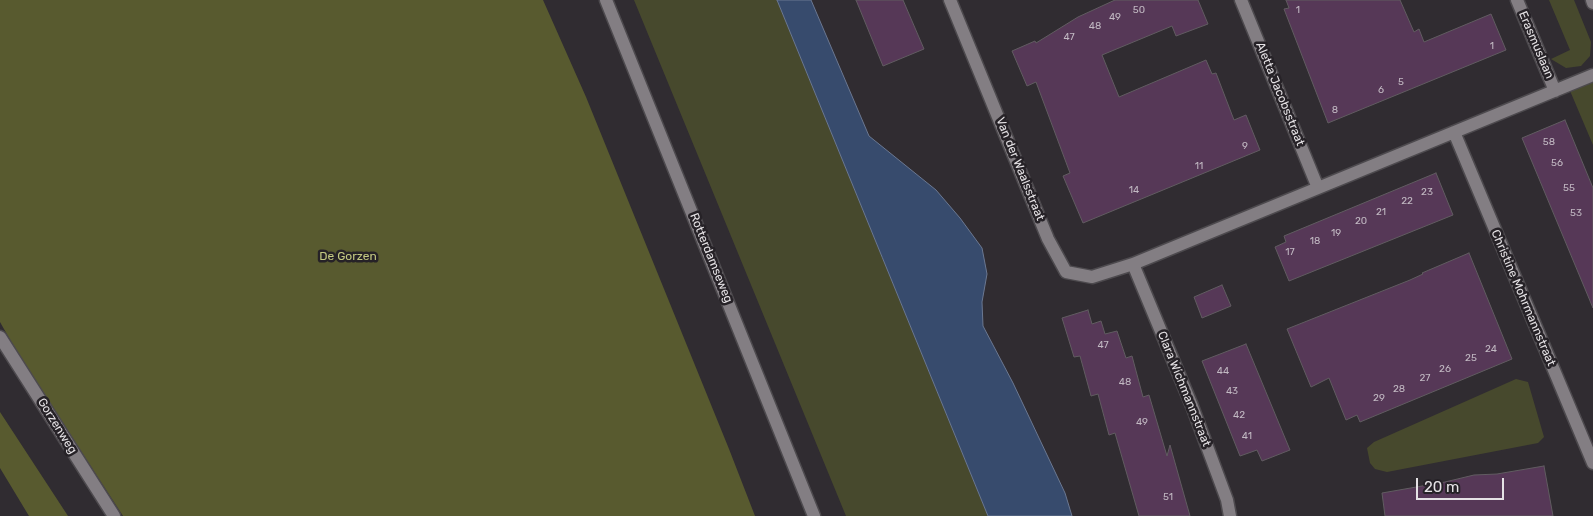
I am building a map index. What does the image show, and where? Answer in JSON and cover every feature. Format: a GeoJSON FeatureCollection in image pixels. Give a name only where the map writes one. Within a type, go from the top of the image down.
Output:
{"type":"FeatureCollection","features":[{"type":"Feature","properties":{"kind":"street","name":"Rotterdamseweg"},"geometry":{"type":"LineString","coordinates":[[606,0],[814,516]]}},
{"type":"Feature","properties":{"kind":"street","name":"Van der Waalsstraat"},"geometry":{"type":"LineString","coordinates":[[950,0],[1048,239],[1066,272],[1092,277],[1133,264]]}},
{"type":"Feature","properties":{"kind":"street","name":"Aletta Jacobsstraat"},"geometry":{"type":"LineString","coordinates":[[1241,0],[1318,188]]}},
{"type":"Feature","properties":{"kind":"street","name":"Erasmuslaan"},"geometry":{"type":"LineString","coordinates":[[1517,0],[1555,91]]}},
{"type":"Feature","properties":{"kind":"street"},"geometry":{"type":"LineString","coordinates":[[1133,264],[1593,75]]}},
{"type":"Feature","properties":{"kind":"street","name":"Christine Mohrmannstraat"},"geometry":{"type":"LineString","coordinates":[[1454,132],[1593,463]]}},
{"type":"Feature","properties":{"kind":"street","name":"Clara Wichmannstraat"},"geometry":{"type":"LineString","coordinates":[[1133,264],[1192,406],[1227,500],[1230,516]]}},
{"type":"Feature","properties":{"kind":"street","name":"Gorzenweg"},"geometry":{"type":"LineString","coordinates":[[0,336],[114,516]]}},
{"type":"Feature","properties":{"kind":"green space","name":"De Gorzen"},"geometry":{"type":"Polygon","coordinates":[[[0,0],[543,0],[586,97],[755,516],[123,516],[21,359],[0,322],[0,0]]]}},
{"type":"Feature","properties":{"kind":"green space"},"geometry":{"type":"Polygon","coordinates":[[[634,0],[777,0],[988,516],[846,516],[634,0]]]}},
{"type":"Feature","properties":{"kind":"green space"},"geometry":{"type":"Polygon","coordinates":[[[1549,0],[1574,0],[1591,42],[1590,56],[1581,66],[1566,68],[1551,59],[1570,50],[1549,0]]]}},
{"type":"Feature","properties":{"kind":"green space"},"geometry":{"type":"Polygon","coordinates":[[[1593,80],[1593,145],[1568,86],[1593,80]]]}},
{"type":"Feature","properties":{"kind":"green space"},"geometry":{"type":"Polygon","coordinates":[[[1516,379],[1528,382],[1544,437],[1538,443],[1387,472],[1375,469],[1370,463],[1367,448],[1374,442],[1516,379]]]}},
{"type":"Feature","properties":{"kind":"green space"},"geometry":{"type":"Polygon","coordinates":[[[0,412],[68,516],[29,516],[0,468],[0,412]]]}},
{"type":"Feature","properties":{"kind":"water"},"geometry":{"type":"Polygon","coordinates":[[[777,0],[811,0],[869,136],[936,190],[982,248],[987,274],[982,302],[983,326],[1013,383],[1065,493],[1072,516],[988,516],[777,0]]]}},
{"type":"Feature","properties":{"kind":"building"},"geometry":{"type":"Polygon","coordinates":[[[856,0],[903,0],[924,49],[883,66],[856,0]]]}},
{"type":"Feature","properties":{"kind":"building"},"geometry":{"type":"Polygon","coordinates":[[[1115,0],[1198,0],[1208,24],[1176,36],[1172,26],[1102,55],[1119,97],[1206,60],[1212,74],[1216,73],[1234,120],[1246,115],[1260,150],[1083,223],[1063,176],[1070,173],[1036,82],[1027,86],[1012,51],[1035,41],[1036,43],[1078,17],[1115,0]]]}},
{"type":"Feature","properties":{"kind":"building"},"geometry":{"type":"Polygon","coordinates":[[[1286,0],[1400,0],[1414,32],[1419,29],[1424,42],[1491,14],[1506,50],[1328,123],[1284,9],[1289,8],[1286,0]]]}},
{"type":"Feature","properties":{"kind":"building"},"geometry":{"type":"Polygon","coordinates":[[[1565,120],[1593,188],[1593,308],[1522,138],[1565,120]]]}},
{"type":"Feature","properties":{"kind":"building"},"geometry":{"type":"Polygon","coordinates":[[[1436,173],[1453,215],[1289,281],[1275,247],[1286,242],[1284,236],[1436,173]]]}},
{"type":"Feature","properties":{"kind":"building"},"geometry":{"type":"Polygon","coordinates":[[[1469,253],[1512,359],[1360,422],[1357,415],[1346,420],[1329,378],[1311,387],[1287,329],[1410,280],[1469,253]]]}},
{"type":"Feature","properties":{"kind":"building"},"geometry":{"type":"Polygon","coordinates":[[[1222,285],[1231,306],[1202,318],[1194,297],[1222,285]]]}},
{"type":"Feature","properties":{"kind":"building"},"geometry":{"type":"Polygon","coordinates":[[[1088,310],[1092,324],[1101,321],[1105,334],[1117,331],[1126,358],[1132,356],[1143,397],[1149,395],[1167,456],[1170,445],[1190,516],[1139,516],[1115,433],[1109,435],[1098,394],[1091,396],[1080,356],[1074,357],[1062,318],[1088,310]]]}},
{"type":"Feature","properties":{"kind":"building"},"geometry":{"type":"Polygon","coordinates":[[[1246,344],[1290,450],[1262,461],[1257,450],[1240,456],[1202,361],[1246,344]]]}},
{"type":"Feature","properties":{"kind":"building"},"geometry":{"type":"Polygon","coordinates":[[[1544,466],[1553,516],[1385,516],[1382,493],[1474,475],[1497,474],[1544,466]]]}}]}
